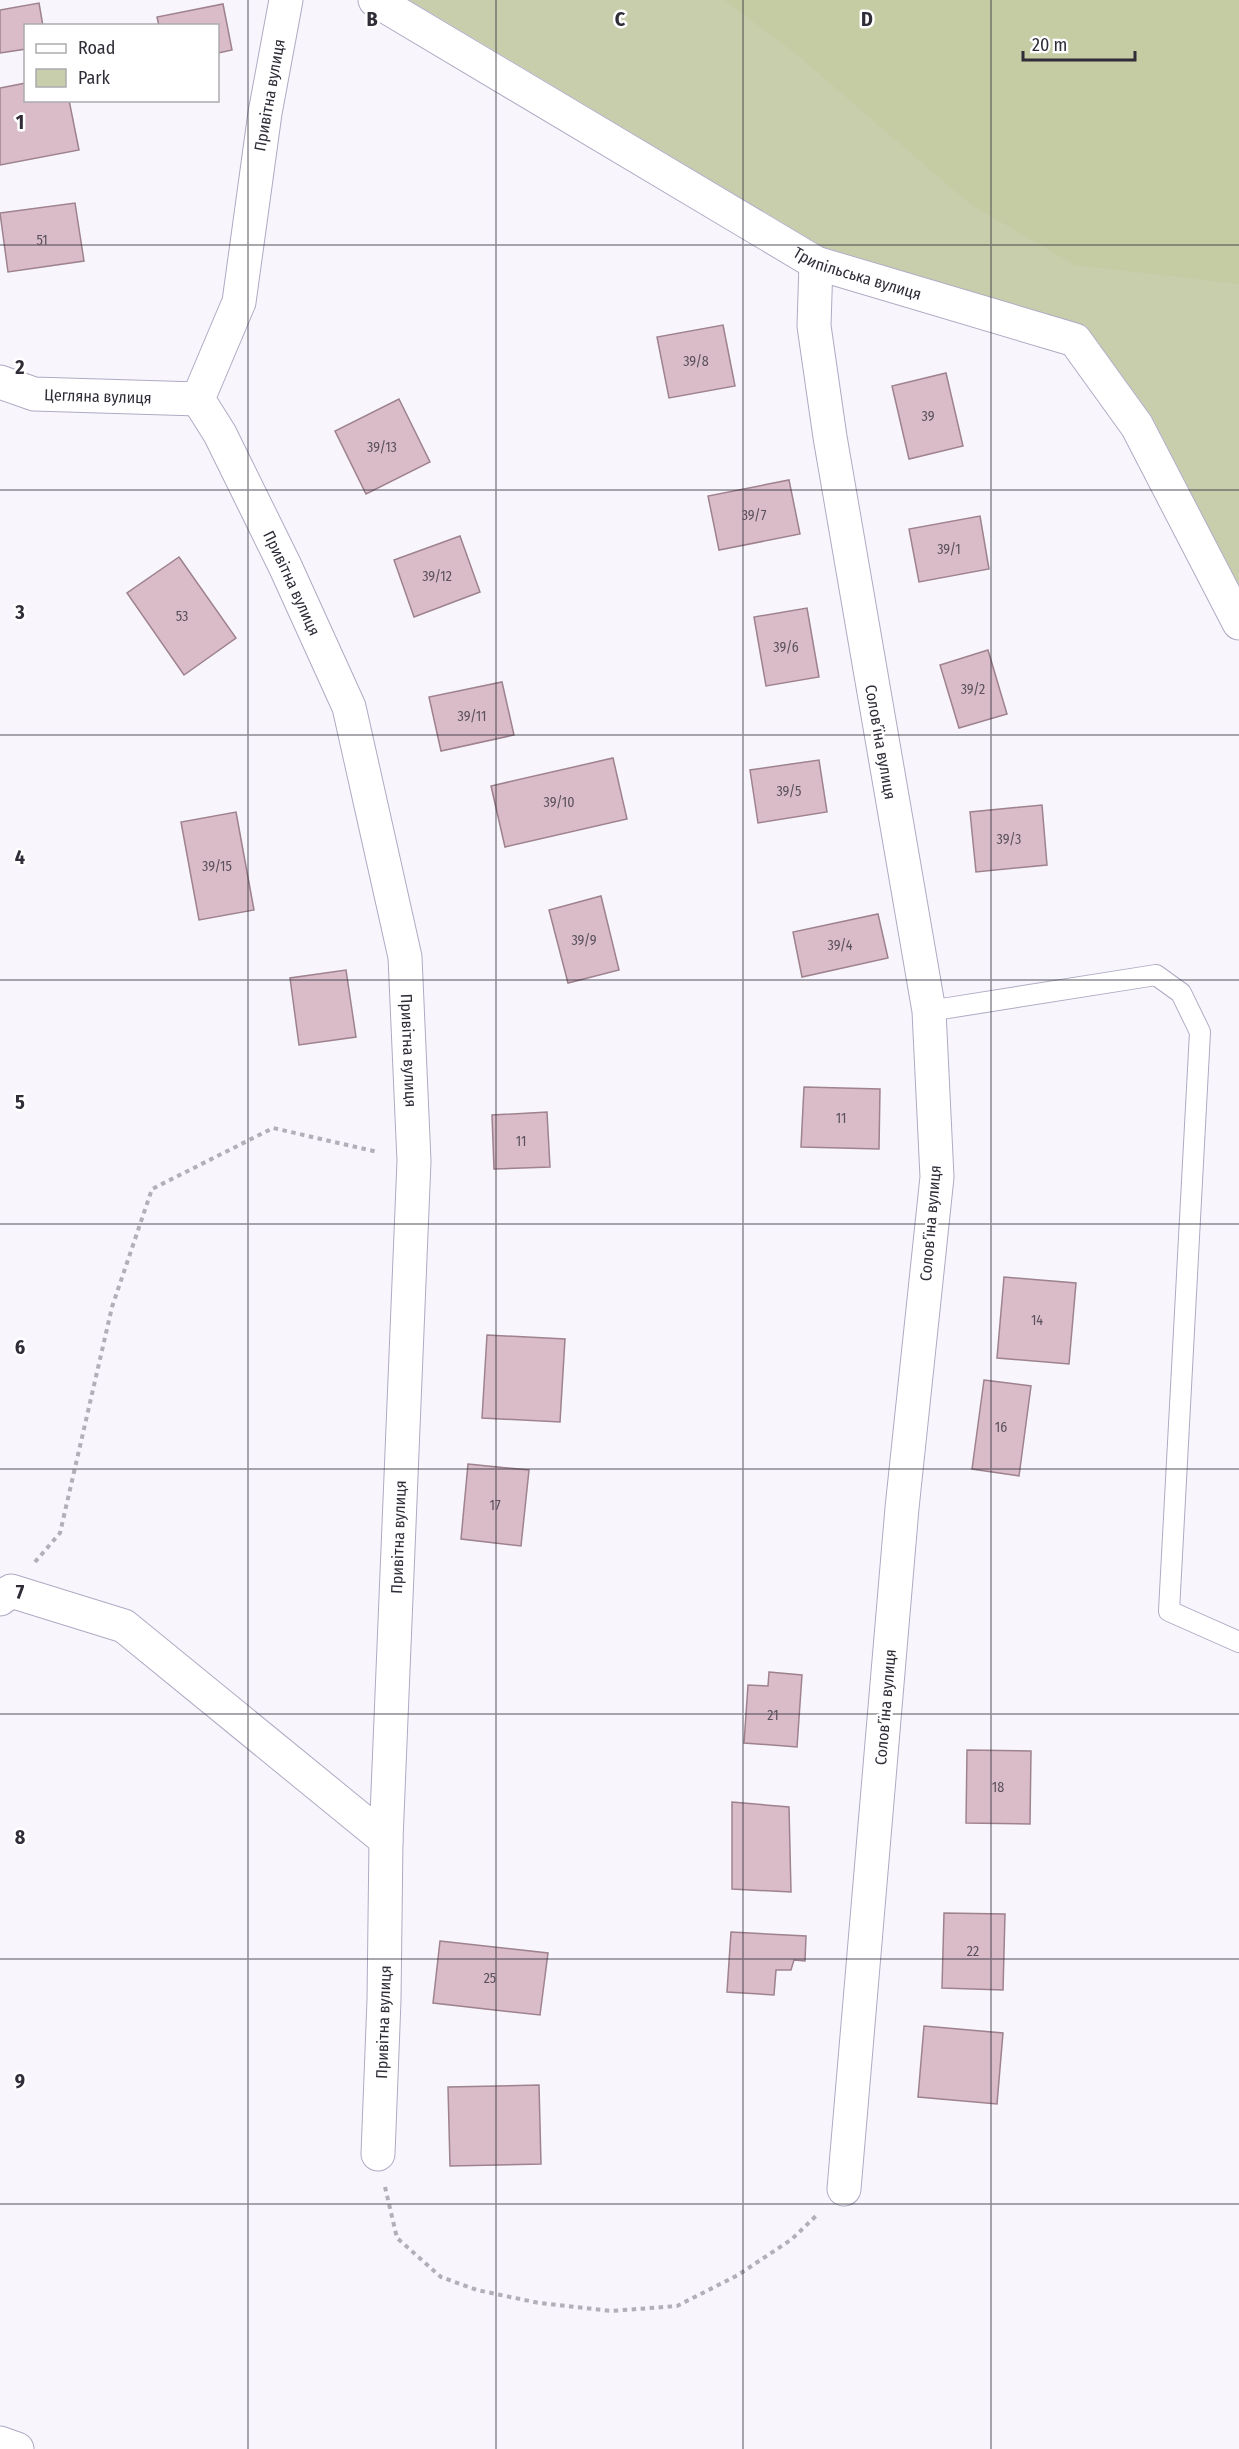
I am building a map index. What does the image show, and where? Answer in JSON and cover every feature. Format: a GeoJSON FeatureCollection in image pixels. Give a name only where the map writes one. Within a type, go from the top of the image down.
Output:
{"type":"FeatureCollection","features":[{"type":"Feature","properties":{"kind":"street","name":"Привітна вулиця"},"geometry":{"type":"LineString","coordinates":[[286,0],[265,113],[239,302],[198,399],[220,434],[285,566],[349,707],[405,957],[414,1161],[386,1840],[384,2000],[378,2154]]}},
{"type":"Feature","properties":{"kind":"street","name":"Трипільська вулиця"},"geometry":{"type":"LineString","coordinates":[[375,0],[816,263],[1076,340],[1137,426],[1239,623]]}},
{"type":"Feature","properties":{"kind":"street","name":"Соловʼїна вулиця"},"geometry":{"type":"LineString","coordinates":[[816,263],[814,326],[830,437],[929,1011],[936,1177],[902,1508],[844,2189]]}},
{"type":"Feature","properties":{"kind":"street","name":"Цегляна вулиця"},"geometry":{"type":"LineString","coordinates":[[0,382],[34,394],[198,399]]}},
{"type":"Feature","properties":{"kind":"street"},"geometry":{"type":"LineString","coordinates":[[6,1595],[124,1626],[386,1840]]}},
{"type":"Feature","properties":{"kind":"street"},"geometry":{"type":"LineString","coordinates":[[0,2443],[17,2449]]}},
{"type":"Feature","properties":{"kind":"lane"},"geometry":{"type":"LineString","coordinates":[[929,1011],[1156,975],[1181,993],[1200,1032],[1169,1611],[1239,1642]]}},
{"type":"Feature","properties":{"kind":"path"},"geometry":{"type":"LineString","coordinates":[[6,1595],[60,1533],[112,1307],[152,1189],[273,1128],[414,1161]]}},
{"type":"Feature","properties":{"kind":"path"},"geometry":{"type":"LineString","coordinates":[[378,2154],[397,2238],[441,2277],[477,2290],[539,2303],[611,2311],[677,2306],[738,2275],[792,2239],[844,2189]]}},
{"type":"Feature","properties":{"kind":"green space"},"geometry":{"type":"Polygon","coordinates":[[[409,0],[1239,0],[1239,586],[1152,417],[1086,326],[823,247],[409,0]]]}},
{"type":"Feature","properties":{"kind":"green space"},"geometry":{"type":"Polygon","coordinates":[[[724,0],[1239,0],[1239,284],[1075,265],[970,204],[795,53],[724,0]]]}},
{"type":"Feature","properties":{"kind":"building"},"geometry":{"type":"Polygon","coordinates":[[[39,3],[43,24],[24,24],[24,49],[0,53],[0,10],[39,3]]]}},
{"type":"Feature","properties":{"kind":"building"},"geometry":{"type":"Polygon","coordinates":[[[223,4],[232,50],[219,53],[219,24],[159,24],[157,17],[223,4]]]}},
{"type":"Feature","properties":{"kind":"building"},"geometry":{"type":"Polygon","coordinates":[[[24,83],[24,102],[69,102],[79,150],[0,165],[0,88],[24,83]]]}},
{"type":"Feature","properties":{"kind":"building"},"geometry":{"type":"Polygon","coordinates":[[[75,203],[84,261],[8,272],[0,213],[75,203]]]}},
{"type":"Feature","properties":{"kind":"building"},"geometry":{"type":"Polygon","coordinates":[[[723,325],[735,386],[669,398],[657,337],[723,325]]]}},
{"type":"Feature","properties":{"kind":"building"},"geometry":{"type":"Polygon","coordinates":[[[946,373],[963,446],[909,459],[892,386],[946,373]]]}},
{"type":"Feature","properties":{"kind":"building"},"geometry":{"type":"Polygon","coordinates":[[[399,399],[430,462],[366,494],[335,431],[399,399]]]}},
{"type":"Feature","properties":{"kind":"building"},"geometry":{"type":"Polygon","coordinates":[[[789,480],[800,534],[719,550],[708,496],[789,480]]]}},
{"type":"Feature","properties":{"kind":"building"},"geometry":{"type":"Polygon","coordinates":[[[980,516],[989,569],[919,582],[909,529],[980,516]]]}},
{"type":"Feature","properties":{"kind":"building"},"geometry":{"type":"Polygon","coordinates":[[[460,536],[480,592],[414,617],[394,560],[460,536]]]}},
{"type":"Feature","properties":{"kind":"building"},"geometry":{"type":"Polygon","coordinates":[[[179,557],[236,638],[184,675],[127,593],[179,557]]]}},
{"type":"Feature","properties":{"kind":"building"},"geometry":{"type":"Polygon","coordinates":[[[807,608],[819,677],[766,686],[754,617],[807,608]]]}},
{"type":"Feature","properties":{"kind":"building"},"geometry":{"type":"Polygon","coordinates":[[[988,650],[1007,714],[959,728],[940,665],[988,650]]]}},
{"type":"Feature","properties":{"kind":"building"},"geometry":{"type":"Polygon","coordinates":[[[502,682],[514,735],[441,751],[429,697],[502,682]]]}},
{"type":"Feature","properties":{"kind":"building"},"geometry":{"type":"Polygon","coordinates":[[[613,758],[627,819],[505,847],[491,786],[613,758]]]}},
{"type":"Feature","properties":{"kind":"building"},"geometry":{"type":"Polygon","coordinates":[[[819,760],[827,812],[758,823],[750,770],[819,760]]]}},
{"type":"Feature","properties":{"kind":"building"},"geometry":{"type":"Polygon","coordinates":[[[1042,805],[1047,865],[976,872],[970,812],[1042,805]]]}},
{"type":"Feature","properties":{"kind":"building"},"geometry":{"type":"Polygon","coordinates":[[[236,812],[254,910],[199,920],[181,822],[236,812]]]}},
{"type":"Feature","properties":{"kind":"building"},"geometry":{"type":"Polygon","coordinates":[[[601,896],[619,970],[568,983],[549,910],[601,896]]]}},
{"type":"Feature","properties":{"kind":"building"},"geometry":{"type":"Polygon","coordinates":[[[878,914],[888,958],[802,977],[793,932],[878,914]]]}},
{"type":"Feature","properties":{"kind":"building"},"geometry":{"type":"Polygon","coordinates":[[[346,970],[356,1037],[299,1045],[290,978],[346,970]]]}},
{"type":"Feature","properties":{"kind":"building"},"geometry":{"type":"Polygon","coordinates":[[[804,1087],[880,1089],[879,1149],[801,1147],[804,1087]]]}},
{"type":"Feature","properties":{"kind":"building"},"geometry":{"type":"Polygon","coordinates":[[[547,1112],[550,1167],[494,1169],[492,1115],[547,1112]]]}},
{"type":"Feature","properties":{"kind":"building"},"geometry":{"type":"Polygon","coordinates":[[[1004,1277],[1076,1283],[1069,1364],[997,1358],[1004,1277]]]}},
{"type":"Feature","properties":{"kind":"building"},"geometry":{"type":"Polygon","coordinates":[[[487,1335],[565,1339],[560,1422],[482,1418],[487,1335]]]}},
{"type":"Feature","properties":{"kind":"building"},"geometry":{"type":"Polygon","coordinates":[[[984,1380],[1031,1386],[1019,1476],[972,1469],[984,1380]]]}},
{"type":"Feature","properties":{"kind":"building"},"geometry":{"type":"Polygon","coordinates":[[[468,1464],[529,1470],[521,1546],[461,1539],[468,1464]]]}},
{"type":"Feature","properties":{"kind":"building"},"geometry":{"type":"Polygon","coordinates":[[[769,1672],[802,1675],[797,1747],[744,1743],[748,1685],[768,1686],[769,1672]]]}},
{"type":"Feature","properties":{"kind":"building"},"geometry":{"type":"Polygon","coordinates":[[[967,1750],[1031,1751],[1030,1824],[966,1823],[967,1750]]]}},
{"type":"Feature","properties":{"kind":"building"},"geometry":{"type":"Polygon","coordinates":[[[732,1802],[789,1807],[791,1892],[732,1889],[732,1802]]]}},
{"type":"Feature","properties":{"kind":"building"},"geometry":{"type":"Polygon","coordinates":[[[944,1913],[1005,1914],[1003,1990],[942,1988],[944,1913]]]}},
{"type":"Feature","properties":{"kind":"building"},"geometry":{"type":"Polygon","coordinates":[[[731,1932],[806,1936],[805,1961],[794,1960],[791,1970],[776,1970],[774,1995],[727,1992],[731,1932]]]}},
{"type":"Feature","properties":{"kind":"building"},"geometry":{"type":"Polygon","coordinates":[[[440,1941],[548,1953],[540,2015],[433,2003],[440,1941]]]}},
{"type":"Feature","properties":{"kind":"building"},"geometry":{"type":"Polygon","coordinates":[[[924,2026],[1003,2033],[997,2104],[918,2097],[924,2026]]]}},
{"type":"Feature","properties":{"kind":"building"},"geometry":{"type":"Polygon","coordinates":[[[539,2085],[541,2164],[450,2166],[448,2087],[539,2085]]]}}]}
